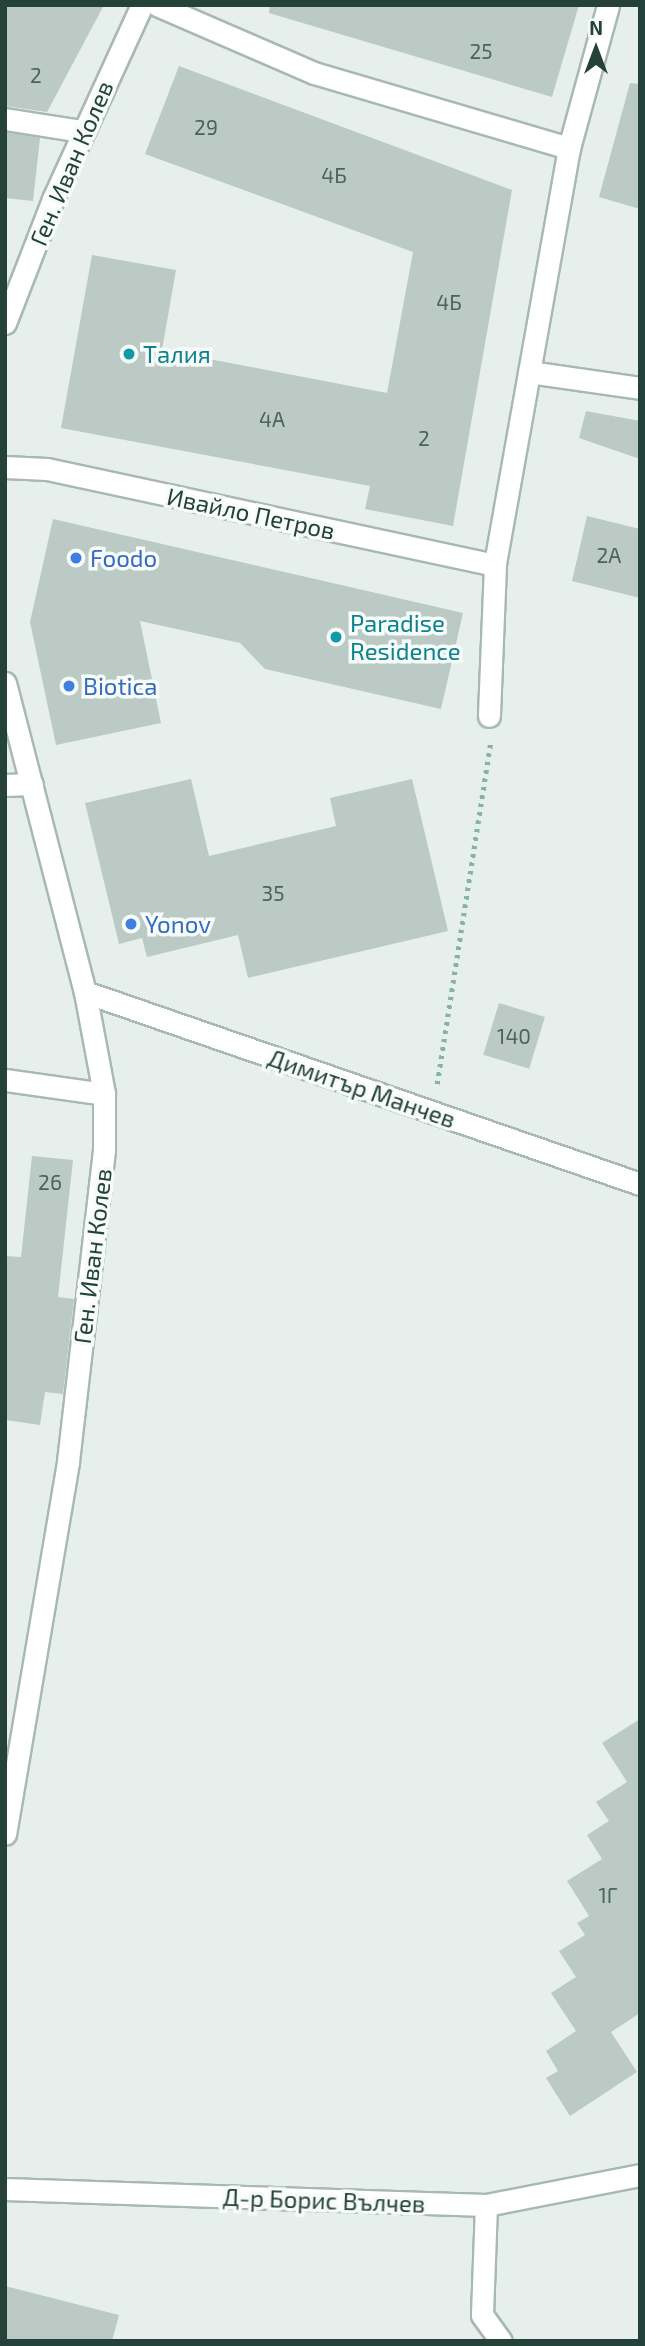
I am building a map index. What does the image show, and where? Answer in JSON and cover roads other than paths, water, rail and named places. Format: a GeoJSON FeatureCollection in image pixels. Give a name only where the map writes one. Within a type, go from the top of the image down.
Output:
{"type":"FeatureCollection","features":[{"type":"Feature","properties":{"kind":"street","name":"Ген. Иван Колев"},"geometry":{"type":"LineString","coordinates":[[5,323],[82,131],[142,5]]}},
{"type":"Feature","properties":{"kind":"street"},"geometry":{"type":"LineString","coordinates":[[157,5],[314,73],[569,148]]}},
{"type":"Feature","properties":{"kind":"street"},"geometry":{"type":"LineString","coordinates":[[489,716],[495,565],[569,148],[608,5]]}},
{"type":"Feature","properties":{"kind":"street"},"geometry":{"type":"LineString","coordinates":[[5,119],[82,131]]}},
{"type":"Feature","properties":{"kind":"street"},"geometry":{"type":"LineString","coordinates":[[529,372],[640,388]]}},
{"type":"Feature","properties":{"kind":"street","name":"Ивайло Петров"},"geometry":{"type":"LineString","coordinates":[[5,467],[47,469],[495,565]]}},
{"type":"Feature","properties":{"kind":"street","name":"Ген. Иван Колев"},"geometry":{"type":"LineString","coordinates":[[5,683],[85,992],[104,1094],[104,1150],[68,1462],[5,1834]]}},
{"type":"Feature","properties":{"kind":"street"},"geometry":{"type":"LineString","coordinates":[[5,785],[32,784]]}},
{"type":"Feature","properties":{"kind":"street","name":"Димитър Манчев"},"geometry":{"type":"LineString","coordinates":[[85,992],[640,1184]]}},
{"type":"Feature","properties":{"kind":"street"},"geometry":{"type":"LineString","coordinates":[[5,1080],[104,1094]]}},
{"type":"Feature","properties":{"kind":"street","name":"Д-р Борис Вълчев"},"geometry":{"type":"LineString","coordinates":[[5,2189],[486,2205],[640,2175]]}},
{"type":"Feature","properties":{"kind":"street"},"geometry":{"type":"LineString","coordinates":[[486,2205],[482,2315],[501,2341]]}},
{"type":"Feature","properties":{"kind":"place","name":"Талия"},"geometry":{"type":"Point","coordinates":[129,354]}},
{"type":"Feature","properties":{"kind":"place","name":"Foodo"},"geometry":{"type":"Point","coordinates":[76,558]}},
{"type":"Feature","properties":{"kind":"place","name":"Paradise Residence"},"geometry":{"type":"Point","coordinates":[336,637]}},
{"type":"Feature","properties":{"kind":"place","name":"Biotica"},"geometry":{"type":"Point","coordinates":[69,686]}},
{"type":"Feature","properties":{"kind":"place","name":"Yonov"},"geometry":{"type":"Point","coordinates":[131,924]}}]}
